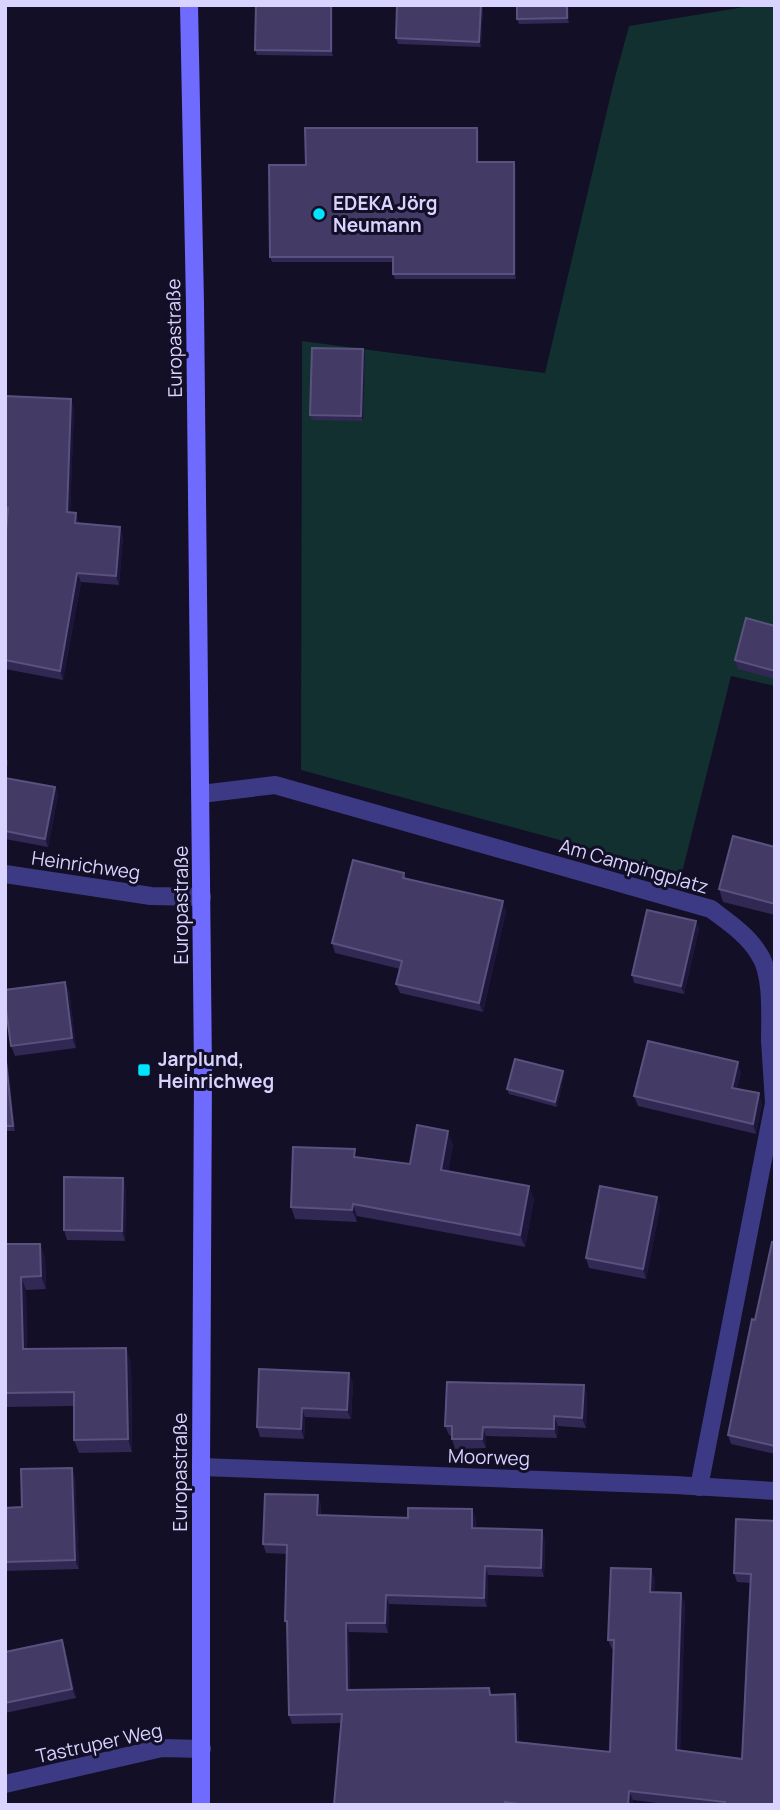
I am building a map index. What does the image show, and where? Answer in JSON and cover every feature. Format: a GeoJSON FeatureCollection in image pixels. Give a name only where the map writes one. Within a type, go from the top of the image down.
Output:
{"type":"FeatureCollection","features":[{"type":"Feature","properties":{"kind":"main road","name":"Europastraße"},"geometry":{"type":"LineString","coordinates":[[189,5],[202,897],[201,1805]]}},
{"type":"Feature","properties":{"kind":"street","name":"Am Campingplatz"},"geometry":{"type":"LineString","coordinates":[[201,794],[275,785],[711,909],[740,932],[761,955],[770,988],[774,1102],[699,1487]]}},
{"type":"Feature","properties":{"kind":"street","name":"Heinrichweg"},"geometry":{"type":"LineString","coordinates":[[5,874],[151,896],[202,897]]}},
{"type":"Feature","properties":{"kind":"street","name":"Moorweg"},"geometry":{"type":"LineString","coordinates":[[201,1467],[775,1491]]}},
{"type":"Feature","properties":{"kind":"street","name":"Tastruper Weg"},"geometry":{"type":"LineString","coordinates":[[5,1784],[162,1748],[202,1749]]}},
{"type":"Feature","properties":{"kind":"green space"},"geometry":{"type":"Polygon","coordinates":[[[756,5],[775,5],[775,686],[731,676],[682,873],[301,770],[302,341],[545,373],[629,26],[756,5]]]}},
{"type":"Feature","properties":{"kind":"building"},"geometry":{"type":"Polygon","coordinates":[[[256,5],[331,5],[331,51],[255,50],[256,5]]]}},
{"type":"Feature","properties":{"kind":"building"},"geometry":{"type":"Polygon","coordinates":[[[397,5],[481,5],[479,42],[396,38],[397,5]]]}},
{"type":"Feature","properties":{"kind":"building"},"geometry":{"type":"Polygon","coordinates":[[[517,5],[567,5],[567,18],[517,19],[517,5]]]}},
{"type":"Feature","properties":{"kind":"building"},"geometry":{"type":"Polygon","coordinates":[[[305,128],[477,128],[477,162],[514,162],[514,274],[393,274],[393,257],[270,257],[269,165],[306,165],[305,128]]]}},
{"type":"Feature","properties":{"kind":"building"},"geometry":{"type":"Polygon","coordinates":[[[312,348],[363,349],[361,416],[310,415],[312,348]]]}},
{"type":"Feature","properties":{"kind":"building"},"geometry":{"type":"Polygon","coordinates":[[[5,396],[71,399],[67,512],[76,513],[75,523],[120,527],[116,576],[77,573],[60,671],[5,660],[5,543],[8,508],[5,508],[5,396]]]}},
{"type":"Feature","properties":{"kind":"building"},"geometry":{"type":"Polygon","coordinates":[[[746,618],[775,626],[775,671],[735,660],[746,618]]]}},
{"type":"Feature","properties":{"kind":"building"},"geometry":{"type":"Polygon","coordinates":[[[5,778],[55,787],[45,839],[5,831],[5,778]]]}},
{"type":"Feature","properties":{"kind":"building"},"geometry":{"type":"Polygon","coordinates":[[[733,836],[775,847],[775,904],[719,889],[733,836]]]}},
{"type":"Feature","properties":{"kind":"building"},"geometry":{"type":"Polygon","coordinates":[[[353,860],[404,873],[403,878],[503,901],[479,1003],[396,984],[402,961],[332,943],[353,860]]]}},
{"type":"Feature","properties":{"kind":"building"},"geometry":{"type":"Polygon","coordinates":[[[647,910],[696,921],[681,986],[632,975],[647,910]]]}},
{"type":"Feature","properties":{"kind":"building"},"geometry":{"type":"Polygon","coordinates":[[[65,982],[72,1038],[11,1046],[5,990],[65,982]]]}},
{"type":"Feature","properties":{"kind":"building"},"geometry":{"type":"Polygon","coordinates":[[[648,1041],[738,1062],[732,1088],[759,1093],[753,1124],[634,1096],[648,1041]]]}},
{"type":"Feature","properties":{"kind":"building"},"geometry":{"type":"Polygon","coordinates":[[[515,1059],[563,1071],[555,1102],[507,1089],[515,1059]]]}},
{"type":"Feature","properties":{"kind":"building"},"geometry":{"type":"Polygon","coordinates":[[[6,1062],[13,1126],[5,1126],[6,1062]]]}},
{"type":"Feature","properties":{"kind":"building"},"geometry":{"type":"Polygon","coordinates":[[[417,1125],[448,1131],[441,1170],[529,1186],[520,1235],[353,1204],[352,1210],[291,1207],[293,1147],[355,1149],[354,1157],[410,1164],[417,1125]]]}},
{"type":"Feature","properties":{"kind":"building"},"geometry":{"type":"Polygon","coordinates":[[[64,1177],[123,1178],[122,1231],[64,1230],[64,1177]]]}},
{"type":"Feature","properties":{"kind":"building"},"geometry":{"type":"Polygon","coordinates":[[[600,1186],[657,1197],[643,1269],[586,1258],[600,1186]]]}},
{"type":"Feature","properties":{"kind":"building"},"geometry":{"type":"Polygon","coordinates":[[[772,1242],[775,1243],[775,1446],[728,1435],[752,1319],[755,1320],[772,1242]]]}},
{"type":"Feature","properties":{"kind":"building"},"geometry":{"type":"Polygon","coordinates":[[[5,1244],[40,1244],[41,1276],[21,1277],[23,1349],[126,1348],[128,1439],[74,1440],[74,1392],[5,1393],[5,1244]]]}},
{"type":"Feature","properties":{"kind":"building"},"geometry":{"type":"Polygon","coordinates":[[[259,1369],[349,1373],[347,1410],[302,1408],[301,1429],[257,1427],[259,1369]]]}},
{"type":"Feature","properties":{"kind":"building"},"geometry":{"type":"Polygon","coordinates":[[[447,1382],[584,1385],[582,1418],[554,1416],[554,1429],[483,1427],[482,1439],[452,1439],[452,1426],[445,1426],[447,1382]]]}},
{"type":"Feature","properties":{"kind":"building"},"geometry":{"type":"Polygon","coordinates":[[[72,1468],[75,1560],[5,1562],[5,1508],[22,1507],[21,1469],[72,1468]]]}},
{"type":"Feature","properties":{"kind":"building"},"geometry":{"type":"Polygon","coordinates":[[[265,1494],[318,1495],[317,1515],[408,1518],[408,1508],[472,1509],[472,1528],[542,1530],[541,1568],[485,1566],[484,1598],[386,1595],[385,1623],[346,1623],[347,1690],[489,1688],[490,1695],[515,1694],[516,1742],[610,1752],[614,1640],[608,1640],[611,1568],[651,1569],[650,1592],[681,1593],[676,1750],[742,1759],[751,1574],[734,1573],[736,1519],[775,1521],[775,1805],[724,1805],[725,1802],[629,1791],[628,1805],[526,1805],[505,1802],[505,1805],[334,1805],[342,1714],[289,1715],[285,1621],[287,1545],[263,1544],[265,1494]]]}},
{"type":"Feature","properties":{"kind":"building"},"geometry":{"type":"Polygon","coordinates":[[[62,1640],[72,1689],[5,1703],[5,1652],[62,1640]]]}},
{"type":"Feature","properties":{"kind":"place","name":"EDEKA Jörg Neumann"},"geometry":{"type":"Point","coordinates":[319,214]}},
{"type":"Feature","properties":{"kind":"place","name":"Jarplund, Heinrichweg"},"geometry":{"type":"Point","coordinates":[144,1070]}}]}
